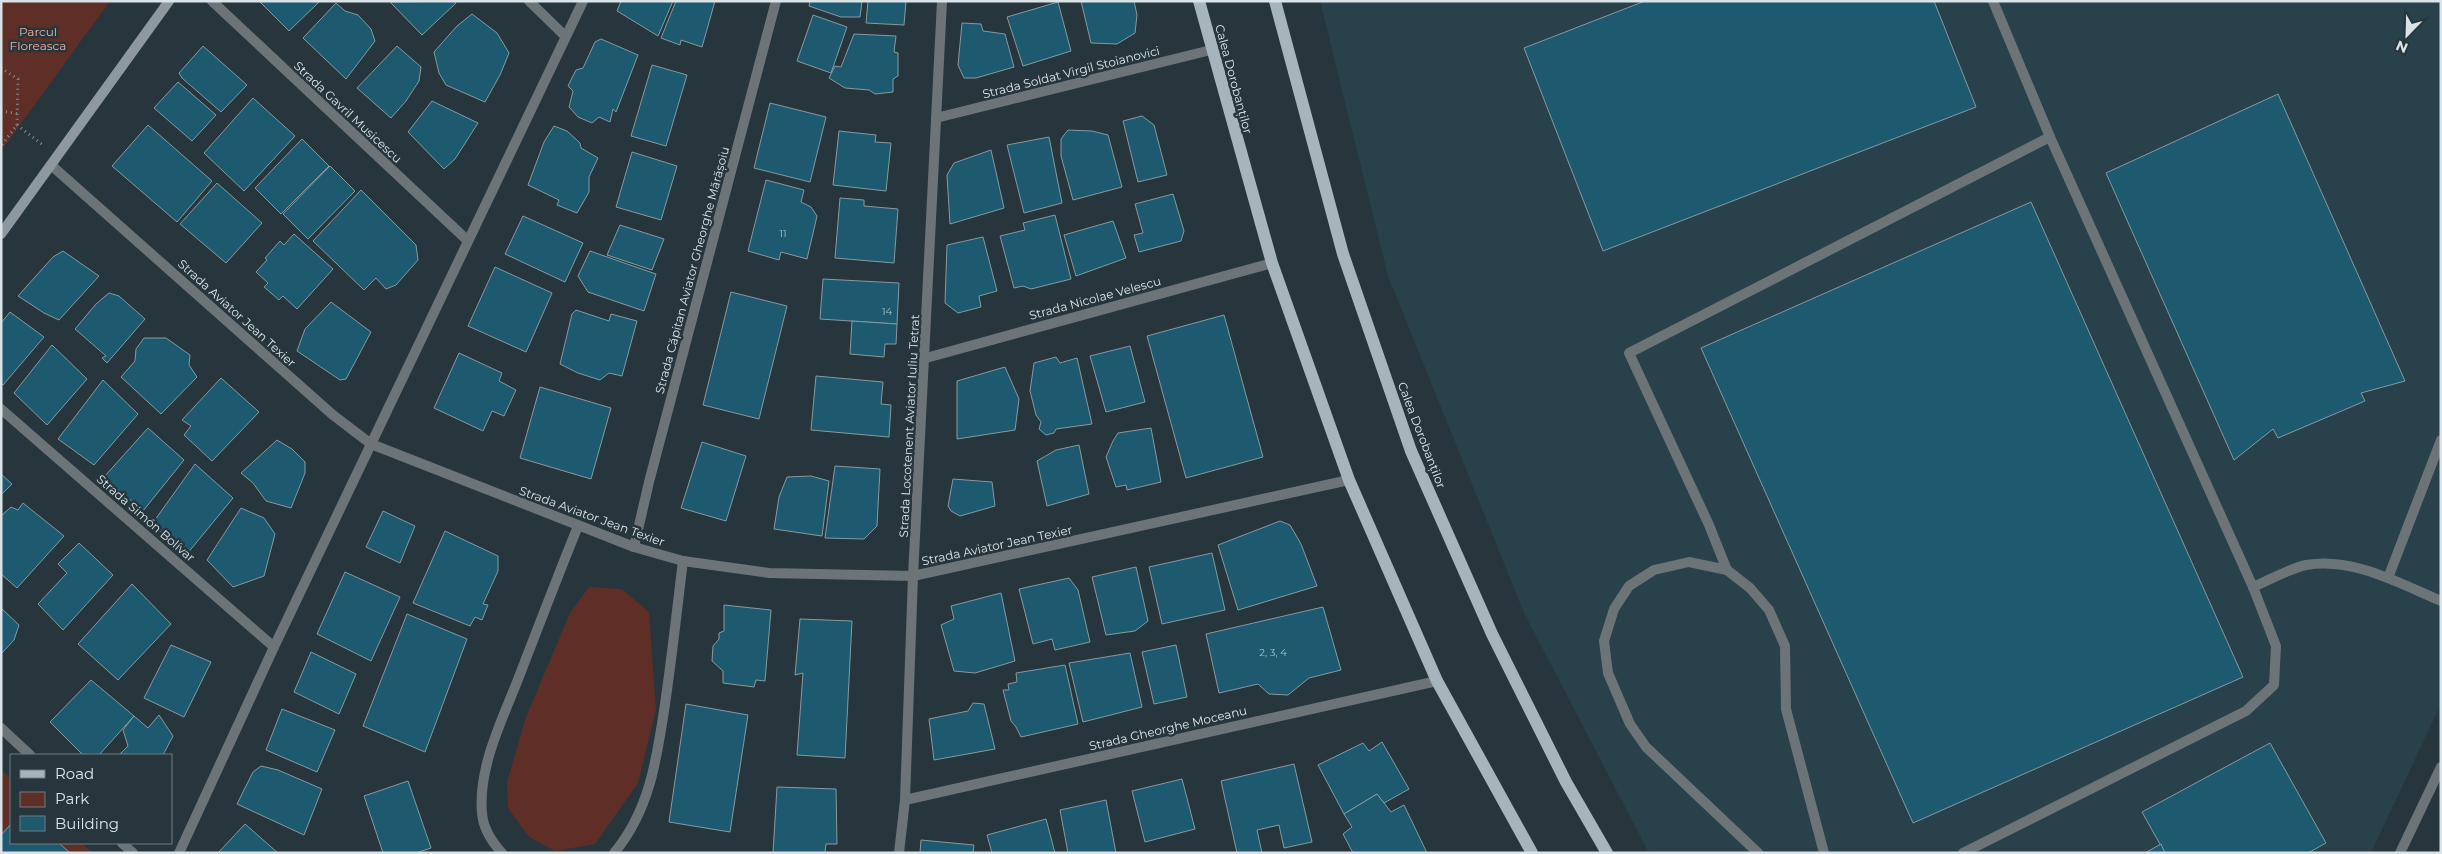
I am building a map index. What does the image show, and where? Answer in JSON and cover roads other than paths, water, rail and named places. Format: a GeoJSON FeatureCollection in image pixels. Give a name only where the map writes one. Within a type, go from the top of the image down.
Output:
{"type":"FeatureCollection","features":[{"type":"Feature","properties":{"kind":"main road","name":"Calea Dorobanților"},"geometry":{"type":"LineString","coordinates":[[1199,1],[1211,50],[1272,263],[1349,480],[1437,681],[1532,853]]}},
{"type":"Feature","properties":{"kind":"main road","name":"Calea Dorobanților"},"geometry":{"type":"LineString","coordinates":[[1275,1],[1342,254],[1411,451],[1492,634],[1566,782],[1607,853]]}},
{"type":"Feature","properties":{"kind":"street"},"geometry":{"type":"LineString","coordinates":[[1,234],[168,1]]}},
{"type":"Feature","properties":{"kind":"street","name":"Strada Gavril Musicescu"},"geometry":{"type":"LineString","coordinates":[[212,1],[467,240]]}},
{"type":"Feature","properties":{"kind":"street"},"geometry":{"type":"LineString","coordinates":[[529,1],[565,36]]}},
{"type":"Feature","properties":{"kind":"street"},"geometry":{"type":"LineString","coordinates":[[179,853],[274,647],[467,240],[583,1]]}},
{"type":"Feature","properties":{"kind":"street","name":"Strada Căpitan Aviator Gheorghe Mărășoiu"},"geometry":{"type":"LineString","coordinates":[[634,547],[648,482],[776,1]]}},
{"type":"Feature","properties":{"kind":"street","name":"Strada Locotenent Aviator Iuliu Tetrat"},"geometry":{"type":"LineString","coordinates":[[899,853],[905,800],[913,576],[926,358],[942,1]]}},
{"type":"Feature","properties":{"kind":"street"},"geometry":{"type":"LineString","coordinates":[[1963,853],[2246,711],[2274,685],[2276,646],[2253,587],[2050,137],[1993,1]]}},
{"type":"Feature","properties":{"kind":"street","name":"Strada Soldat Virgil Stoianovici"},"geometry":{"type":"LineString","coordinates":[[936,118],[1211,50]]}},
{"type":"Feature","properties":{"kind":"street"},"geometry":{"type":"LineString","coordinates":[[1728,570],[1710,525],[1629,353],[2050,137]]}},
{"type":"Feature","properties":{"kind":"street","name":"Strada Aviator Jean Texier"},"geometry":{"type":"LineString","coordinates":[[51,164],[333,415],[371,444],[578,526],[634,547],[682,561],[769,573],[913,576],[1349,480]]}},
{"type":"Feature","properties":{"kind":"street","name":"Strada Nicolae Velescu"},"geometry":{"type":"LineString","coordinates":[[926,358],[1272,263]]}},
{"type":"Feature","properties":{"kind":"street","name":"Strada Simón Bolívar"},"geometry":{"type":"LineString","coordinates":[[1,409],[274,647]]}},
{"type":"Feature","properties":{"kind":"street"},"geometry":{"type":"LineString","coordinates":[[2388,578],[2441,440]]}},
{"type":"Feature","properties":{"kind":"street"},"geometry":{"type":"LineString","coordinates":[[502,853],[491,840],[482,815],[485,774],[502,720],[578,526]]}},
{"type":"Feature","properties":{"kind":"street"},"geometry":{"type":"LineString","coordinates":[[614,853],[628,836],[648,794],[658,747],[673,652],[682,561]]}},
{"type":"Feature","properties":{"kind":"street"},"geometry":{"type":"LineString","coordinates":[[1758,853],[1646,747],[1630,724],[1608,673],[1604,641],[1614,609],[1629,586],[1654,570],[1689,562],[1728,570],[1750,588],[1769,610],[1785,646],[1786,709],[1824,853]]}},
{"type":"Feature","properties":{"kind":"street"},"geometry":{"type":"LineString","coordinates":[[2253,587],[2304,566],[2330,563],[2361,569],[2388,578],[2441,601]]}},
{"type":"Feature","properties":{"kind":"street","name":"Strada Gheorghe Moceanu"},"geometry":{"type":"LineString","coordinates":[[905,800],[1437,681]]}},
{"type":"Feature","properties":{"kind":"street"},"geometry":{"type":"LineString","coordinates":[[1,728],[29,754]]}},
{"type":"Feature","properties":{"kind":"street"},"geometry":{"type":"LineString","coordinates":[[2400,853],[2441,767]]}},
{"type":"Feature","properties":{"kind":"street"},"geometry":{"type":"LineString","coordinates":[[123,844],[133,853]]}},
{"type":"Feature","properties":{"kind":"park label","name":"Parcul Floreasca"},"geometry":{"type":"Point","coordinates":[38,38]}}]}
